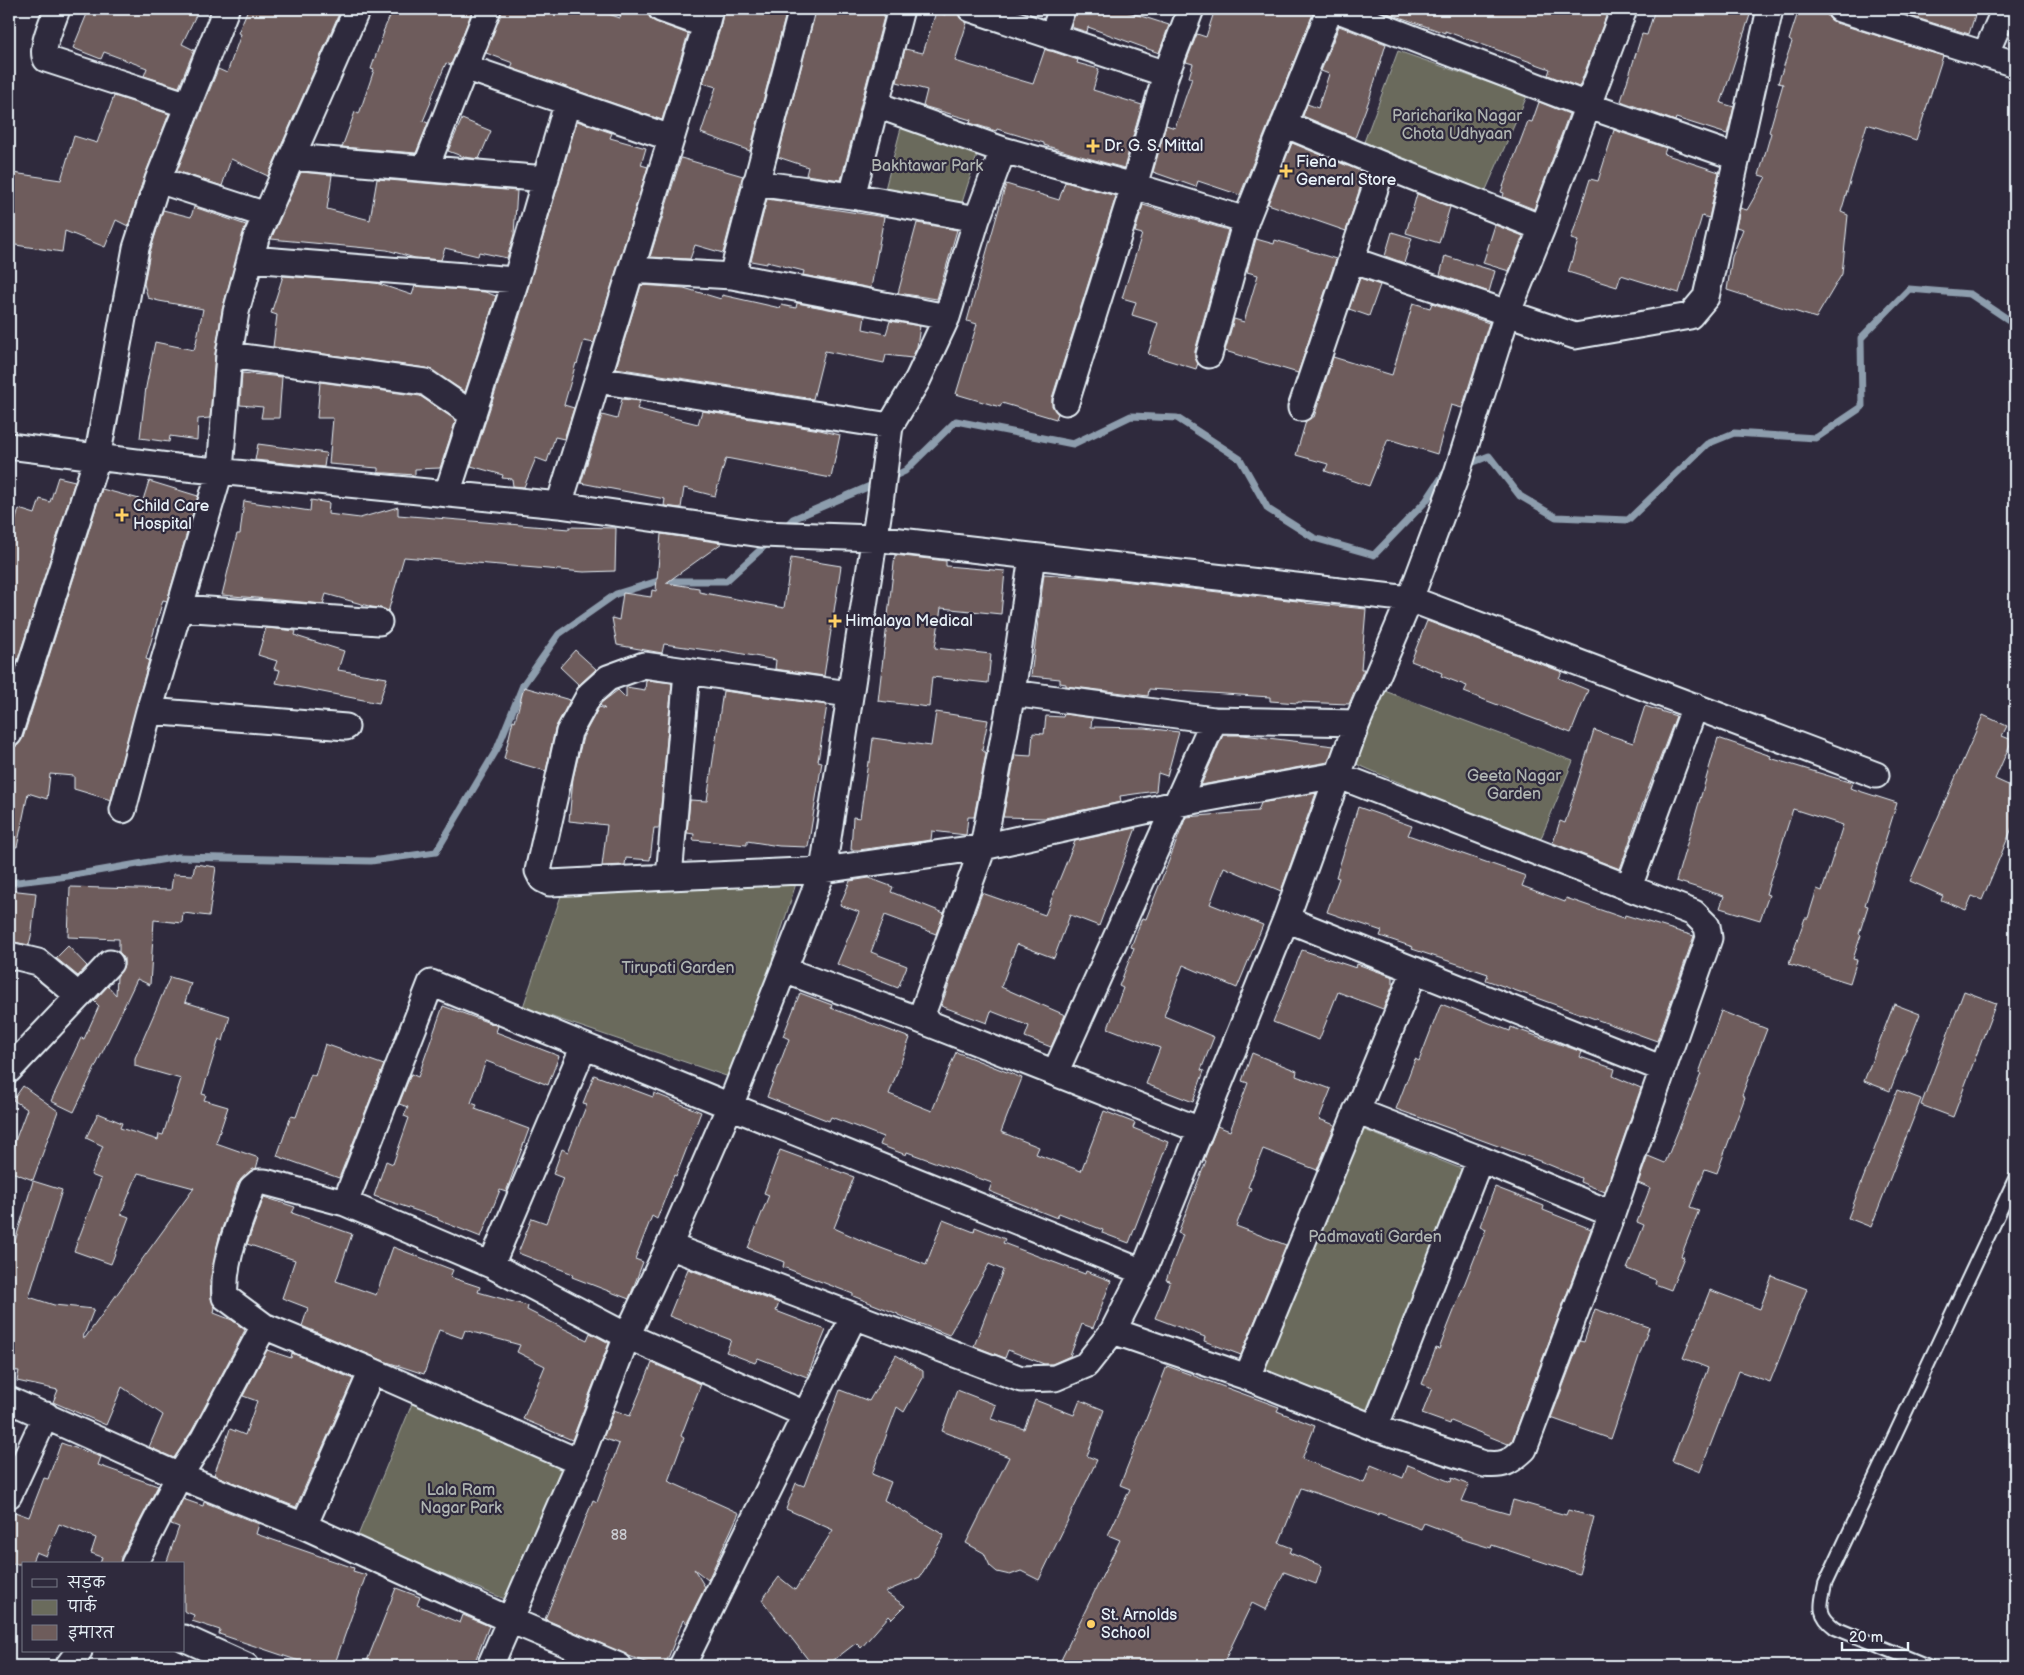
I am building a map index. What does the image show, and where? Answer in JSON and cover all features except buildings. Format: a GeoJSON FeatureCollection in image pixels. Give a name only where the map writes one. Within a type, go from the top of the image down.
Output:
{"type":"FeatureCollection","features":[{"type":"Feature","properties":{"kind":"street"},"geometry":{"type":"LineString","coordinates":[[57,9],[44,46],[46,60],[188,105]]}},
{"type":"Feature","properties":{"kind":"street"},"geometry":{"type":"LineString","coordinates":[[9,734],[98,458],[136,248],[158,180],[226,9]]}},
{"type":"Feature","properties":{"kind":"street"},"geometry":{"type":"LineString","coordinates":[[123,810],[149,710],[220,471],[228,355],[236,312],[256,238],[357,9]]}},
{"type":"Feature","properties":{"kind":"street"},"geometry":{"type":"LineString","coordinates":[[426,167],[488,9]]}},
{"type":"Feature","properties":{"kind":"street"},"geometry":{"type":"LineString","coordinates":[[559,505],[708,17],[661,9]]}},
{"type":"Feature","properties":{"kind":"street"},"geometry":{"type":"LineString","coordinates":[[732,276],[802,9]]}},
{"type":"Feature","properties":{"kind":"street"},"geometry":{"type":"LineString","coordinates":[[852,196],[901,9]]}},
{"type":"Feature","properties":{"kind":"street"},"geometry":{"type":"LineString","coordinates":[[971,9],[1166,74]]}},
{"type":"Feature","properties":{"kind":"street"},"geometry":{"type":"LineString","coordinates":[[1052,37],[1062,9]]}},
{"type":"Feature","properties":{"kind":"street"},"geometry":{"type":"LineString","coordinates":[[1066,402],[1134,186],[1166,74],[1191,9]]}},
{"type":"Feature","properties":{"kind":"street"},"geometry":{"type":"LineString","coordinates":[[1209,355],[1246,220],[1330,9]]}},
{"type":"Feature","properties":{"kind":"street"},"geometry":{"type":"LineString","coordinates":[[1336,9],[1589,106],[1736,157]]}},
{"type":"Feature","properties":{"kind":"street"},"geometry":{"type":"LineString","coordinates":[[669,1246],[1021,1379],[1055,1378],[1086,1365],[1113,1331],[1143,1272],[1286,919],[1357,722],[1410,599],[1456,476],[1507,314],[1589,106],[1624,9]]}},
{"type":"Feature","properties":{"kind":"street"},"geometry":{"type":"LineString","coordinates":[[1351,260],[1576,336],[1690,316],[1706,297],[1770,9]]}},
{"type":"Feature","properties":{"kind":"street"},"geometry":{"type":"LineString","coordinates":[[1840,9],[2015,64]]}},
{"type":"Feature","properties":{"kind":"street"},"geometry":{"type":"LineString","coordinates":[[1985,55],[2005,9]]}},
{"type":"Feature","properties":{"kind":"street"},"geometry":{"type":"LineString","coordinates":[[466,67],[567,104],[671,138]]}},
{"type":"Feature","properties":{"kind":"street"},"geometry":{"type":"LineString","coordinates":[[447,494],[516,280],[567,104]]}},
{"type":"Feature","properties":{"kind":"street"},"geometry":{"type":"LineString","coordinates":[[877,105],[1003,150],[1134,186],[1246,220]]}},
{"type":"Feature","properties":{"kind":"street"},"geometry":{"type":"LineString","coordinates":[[1284,124],[1542,228]]}},
{"type":"Feature","properties":{"kind":"street"},"geometry":{"type":"LineString","coordinates":[[490,1666],[579,1462],[627,1336],[669,1246],[730,1106],[823,870],[890,426],[918,379],[947,317],[977,219],[1003,150]]}},
{"type":"Feature","properties":{"kind":"street"},"geometry":{"type":"LineString","coordinates":[[292,157],[426,167],[546,179]]}},
{"type":"Feature","properties":{"kind":"street"},"geometry":{"type":"LineString","coordinates":[[1301,408],[1383,165]]}},
{"type":"Feature","properties":{"kind":"street"},"geometry":{"type":"LineString","coordinates":[[158,180],[266,215]]}},
{"type":"Feature","properties":{"kind":"street"},"geometry":{"type":"LineString","coordinates":[[756,183],[852,196],[977,219]]}},
{"type":"Feature","properties":{"kind":"street"},"geometry":{"type":"LineString","coordinates":[[250,259],[516,280]]}},
{"type":"Feature","properties":{"kind":"street"},"geometry":{"type":"LineString","coordinates":[[631,270],[732,276],[947,317]]}},
{"type":"Feature","properties":{"kind":"street"},"geometry":{"type":"LineString","coordinates":[[228,355],[426,382],[473,415]]}},
{"type":"Feature","properties":{"kind":"street"},"geometry":{"type":"LineString","coordinates":[[597,380],[890,426]]}},
{"type":"Feature","properties":{"kind":"street"},"geometry":{"type":"LineString","coordinates":[[9,446],[98,458],[559,505],[761,534],[874,538],[1410,599],[1876,775]]}},
{"type":"Feature","properties":{"kind":"street"},"geometry":{"type":"LineString","coordinates":[[920,1020],[983,847],[1012,693],[1032,556]]}},
{"type":"Feature","properties":{"kind":"street"},"geometry":{"type":"LineString","coordinates":[[180,608],[379,622]]}},
{"type":"Feature","properties":{"kind":"street"},"geometry":{"type":"LineString","coordinates":[[849,694],[644,665],[608,678],[590,694],[569,732],[538,871],[542,879],[550,883],[823,870],[983,847],[1176,804],[1337,775],[1694,913],[1707,926],[1709,938],[1612,1214],[1524,1449],[1515,1458],[1500,1466],[1484,1464],[1375,1428],[1247,1377],[1113,1331]]}},
{"type":"Feature","properties":{"kind":"street"},"geometry":{"type":"LineString","coordinates":[[669,877],[687,672]]}},
{"type":"Feature","properties":{"kind":"street"},"geometry":{"type":"LineString","coordinates":[[1012,693],[1214,720],[1357,722]]}},
{"type":"Feature","properties":{"kind":"street"},"geometry":{"type":"LineString","coordinates":[[1629,887],[1695,706]]}},
{"type":"Feature","properties":{"kind":"street"},"geometry":{"type":"LineString","coordinates":[[149,710],[346,727]]}},
{"type":"Feature","properties":{"kind":"street"},"geometry":{"type":"LineString","coordinates":[[1055,1073],[1214,720]]}},
{"type":"Feature","properties":{"kind":"street"},"geometry":{"type":"LineString","coordinates":[[1286,919],[1663,1069]]}},
{"type":"Feature","properties":{"kind":"street"},"geometry":{"type":"LineString","coordinates":[[9,955],[38,962],[79,996]]}},
{"type":"Feature","properties":{"kind":"street"},"geometry":{"type":"LineString","coordinates":[[9,1070],[110,963]]}},
{"type":"Feature","properties":{"kind":"street"},"geometry":{"type":"LineString","coordinates":[[784,970],[920,1020],[1200,1130]]}},
{"type":"Feature","properties":{"kind":"street"},"geometry":{"type":"LineString","coordinates":[[1247,1377],[1415,970]]}},
{"type":"Feature","properties":{"kind":"street"},"geometry":{"type":"LineString","coordinates":[[345,1203],[431,984],[1143,1272]]}},
{"type":"Feature","properties":{"kind":"street"},"geometry":{"type":"LineString","coordinates":[[491,1266],[584,1046]]}},
{"type":"Feature","properties":{"kind":"street"},"geometry":{"type":"LineString","coordinates":[[1356,1110],[1612,1214]]}},
{"type":"Feature","properties":{"kind":"street"},"geometry":{"type":"LineString","coordinates":[[1375,1428],[1480,1159]]}},
{"type":"Feature","properties":{"kind":"street"},"geometry":{"type":"LineString","coordinates":[[579,1462],[264,1326],[225,1297],[224,1282],[227,1262],[252,1188],[259,1182],[265,1182],[345,1203],[491,1266],[627,1336],[805,1414]]}},
{"type":"Feature","properties":{"kind":"street"},"geometry":{"type":"LineString","coordinates":[[682,1666],[854,1316]]}},
{"type":"Feature","properties":{"kind":"street"},"geometry":{"type":"LineString","coordinates":[[135,1562],[179,1476],[204,1438],[264,1326]]}},
{"type":"Feature","properties":{"kind":"street"},"geometry":{"type":"LineString","coordinates":[[304,1526],[372,1371]]}},
{"type":"Feature","properties":{"kind":"street"},"geometry":{"type":"LineString","coordinates":[[9,1400],[179,1476],[304,1526],[510,1620],[582,1659],[619,1666]]}},
{"type":"Feature","properties":{"kind":"street"},"geometry":{"type":"LineString","coordinates":[[9,1494],[46,1415]]}},
{"type":"Feature","properties":{"kind":"street"},"geometry":{"type":"LineString","coordinates":[[185,1638],[244,1666]]}},
{"type":"Feature","properties":{"kind":"street"},"geometry":{"type":"LineString","coordinates":[[68,1666],[79,1652]]}},
{"type":"Feature","properties":{"kind":"lane"},"geometry":{"type":"LineString","coordinates":[[1928,1666],[1835,1628],[1827,1622],[1820,1609],[1825,1584],[2015,1179]]}},
{"type":"Feature","properties":{"kind":"green space","name":"Paricharika Nagar Chota Udhyaan"},"geometry":{"type":"Polygon","coordinates":[[[1398,51],[1527,96],[1485,192],[1364,142],[1398,51]]]}},
{"type":"Feature","properties":{"kind":"green space","name":"Bakhtawar Park"},"geometry":{"type":"Polygon","coordinates":[[[902,124],[980,146],[960,209],[885,189],[902,124]]]}},
{"type":"Feature","properties":{"kind":"green space","name":"Geeta Nagar Garden"},"geometry":{"type":"Polygon","coordinates":[[[1382,690],[1573,761],[1539,843],[1347,760],[1382,690]]]}},
{"type":"Feature","properties":{"kind":"green space","name":"Tirupati Garden"},"geometry":{"type":"Polygon","coordinates":[[[798,877],[735,1079],[523,1007],[565,884],[798,877]]]}},
{"type":"Feature","properties":{"kind":"green space","name":"Padmavati Garden"},"geometry":{"type":"Polygon","coordinates":[[[1357,1127],[1464,1170],[1366,1411],[1260,1369],[1357,1127]]]}},
{"type":"Feature","properties":{"kind":"green space","name":"Lala Ram Nagar Park"},"geometry":{"type":"Polygon","coordinates":[[[414,1399],[564,1462],[507,1600],[357,1538],[414,1399]]]}},
{"type":"Feature","properties":{"kind":"waterway"},"geometry":{"type":"LineString","coordinates":[[1466,465],[1489,456],[1520,496],[1556,517],[1628,520],[1707,444],[1734,433],[1816,438],[1862,407],[1861,338],[1909,289],[1970,294],[2015,324]]}},
{"type":"Feature","properties":{"kind":"waterway"},"geometry":{"type":"LineString","coordinates":[[890,478],[905,471],[956,421],[1073,444],[1131,416],[1177,418],[1240,459],[1268,509],[1314,538],[1374,555],[1426,501],[1444,474],[1449,472]]}},
{"type":"Feature","properties":{"kind":"waterway"},"geometry":{"type":"LineString","coordinates":[[784,528],[793,519],[877,483]]}},
{"type":"Feature","properties":{"kind":"waterway"},"geometry":{"type":"LineString","coordinates":[[9,883],[68,876],[178,857],[371,861],[436,852],[497,749],[523,685],[559,634],[616,594],[658,581],[726,581],[771,540]]}},
{"type":"Feature","properties":{"kind":"place","name":"Dr. G. S. Mittal"},"geometry":{"type":"Point","coordinates":[1093,146]}},
{"type":"Feature","properties":{"kind":"place","name":"Fiena General Store"},"geometry":{"type":"Point","coordinates":[1286,171]}},
{"type":"Feature","properties":{"kind":"place","name":"Child Care Hospital"},"geometry":{"type":"Point","coordinates":[122,515]}},
{"type":"Feature","properties":{"kind":"place","name":"Himalaya Medical"},"geometry":{"type":"Point","coordinates":[835,621]}},
{"type":"Feature","properties":{"kind":"place","name":"St. Arnolds School"},"geometry":{"type":"Point","coordinates":[1091,1624]}}]}
